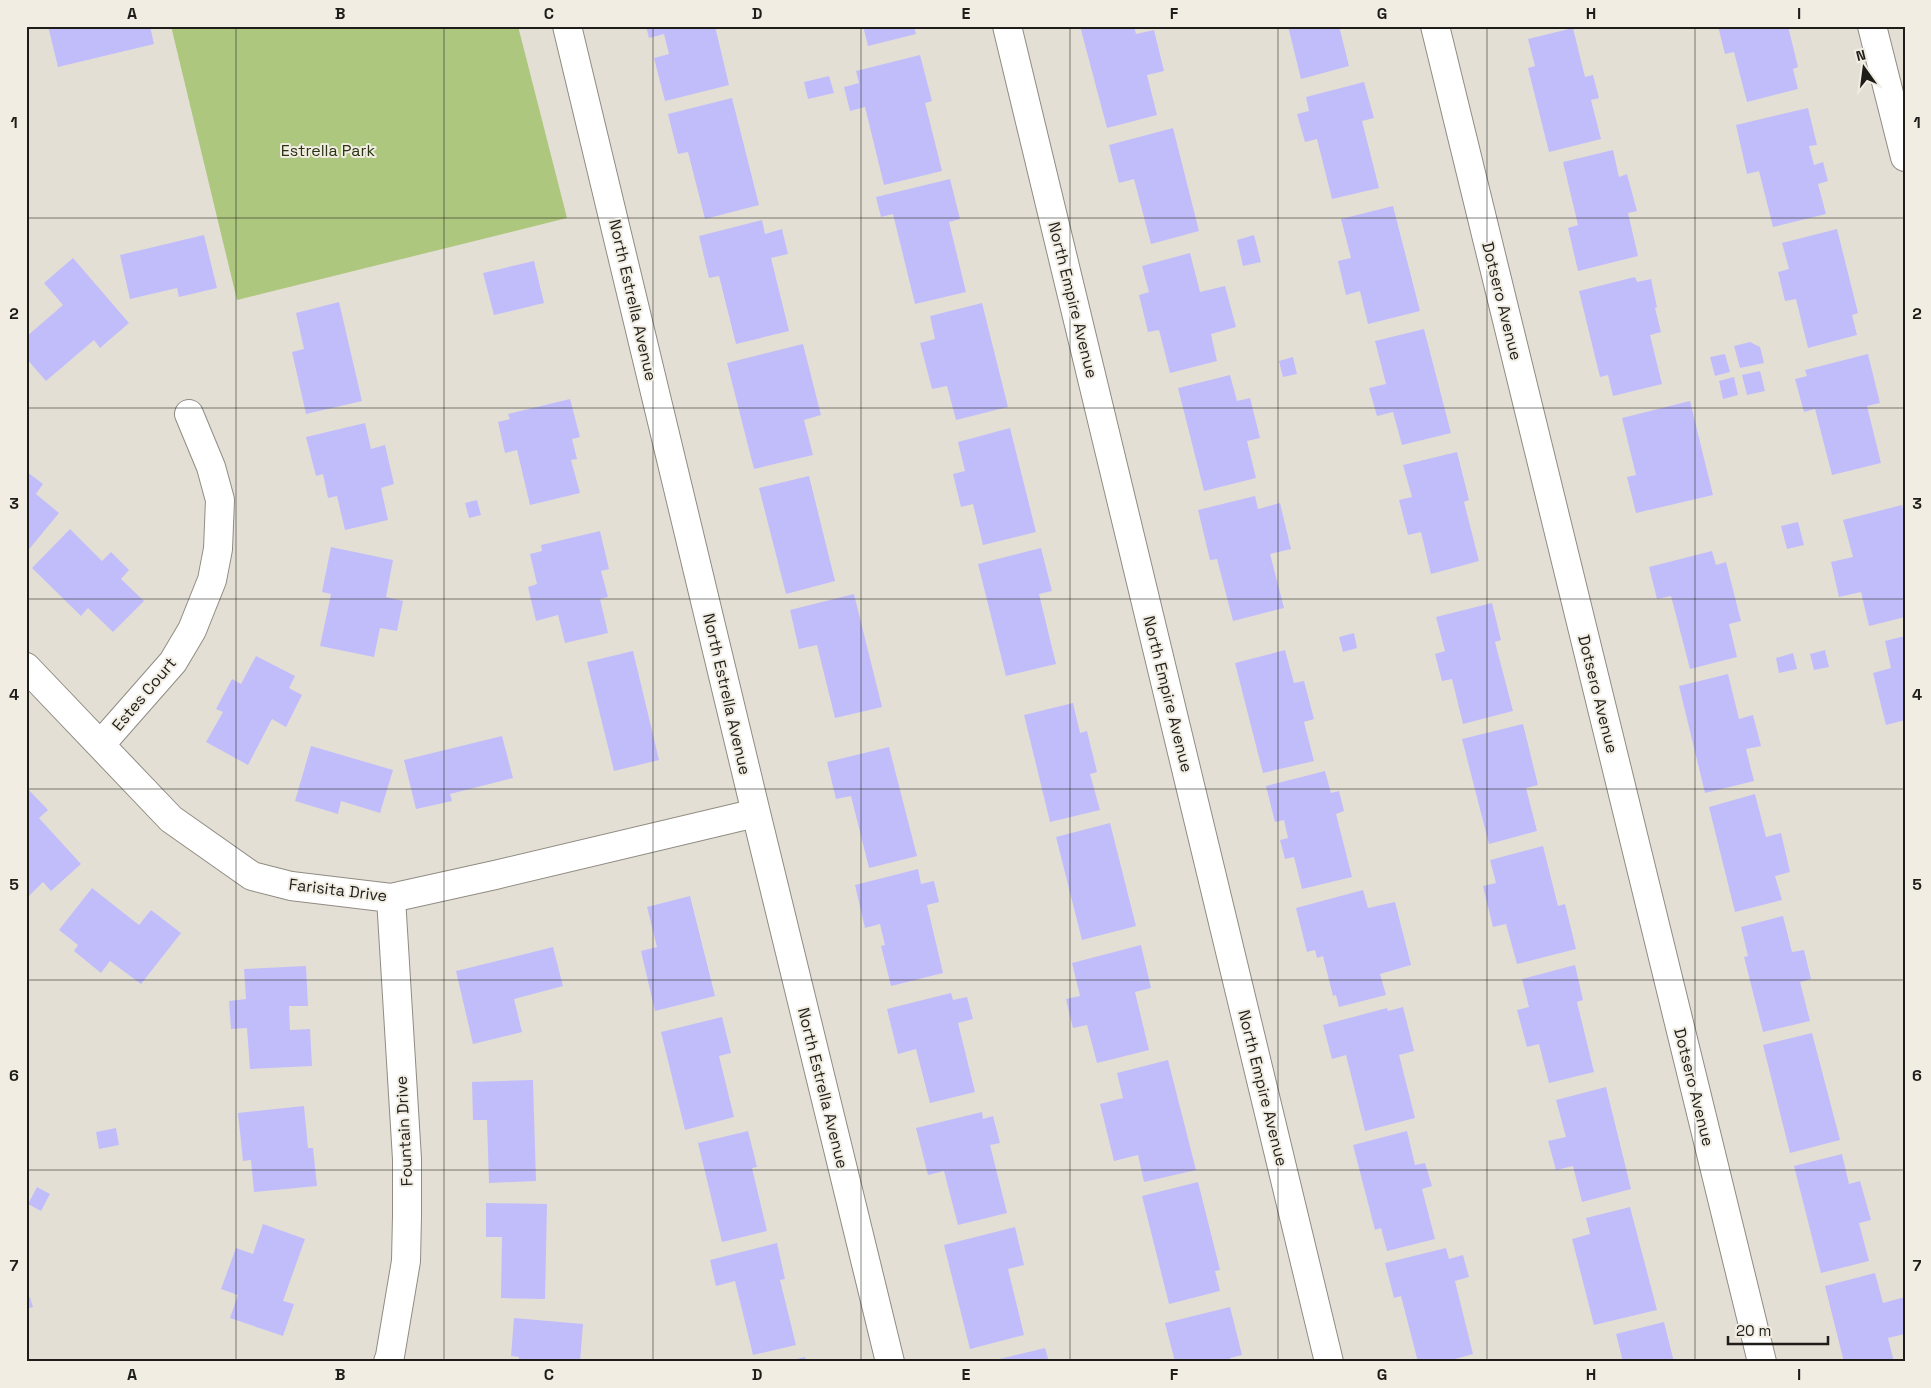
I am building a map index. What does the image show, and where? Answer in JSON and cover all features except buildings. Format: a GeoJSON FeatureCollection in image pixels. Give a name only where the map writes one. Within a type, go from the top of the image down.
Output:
{"type":"FeatureCollection","features":[{"type":"Feature","properties":{"kind":"street","name":"North Estrella Avenue"},"geometry":{"type":"LineString","coordinates":[[567,26],[890,1362]]}},
{"type":"Feature","properties":{"kind":"street","name":"North Empire Avenue"},"geometry":{"type":"LineString","coordinates":[[1007,26],[1329,1362]]}},
{"type":"Feature","properties":{"kind":"street","name":"Dotsero Avenue"},"geometry":{"type":"LineString","coordinates":[[1434,26],[1762,1362]]}},
{"type":"Feature","properties":{"kind":"street"},"geometry":{"type":"LineString","coordinates":[[1872,26],[1905,157]]}},
{"type":"Feature","properties":{"kind":"street","name":"Estes Court"},"geometry":{"type":"LineString","coordinates":[[101,744],[173,662],[192,630],[212,580],[218,550],[220,500],[211,466],[188,414]]}},
{"type":"Feature","properties":{"kind":"street","name":"Farisita Drive"},"geometry":{"type":"LineString","coordinates":[[26,666],[172,819],[252,876],[291,886],[391,898],[495,876],[756,814]]}},
{"type":"Feature","properties":{"kind":"street","name":"Fountain Drive"},"geometry":{"type":"LineString","coordinates":[[388,1362],[406,1261],[407,1216],[407,1159],[391,898]]}},
{"type":"Feature","properties":{"kind":"green space","name":"Estrella Park"},"geometry":{"type":"Polygon","coordinates":[[[171,26],[518,26],[567,218],[237,300],[171,26]]]}}]}
